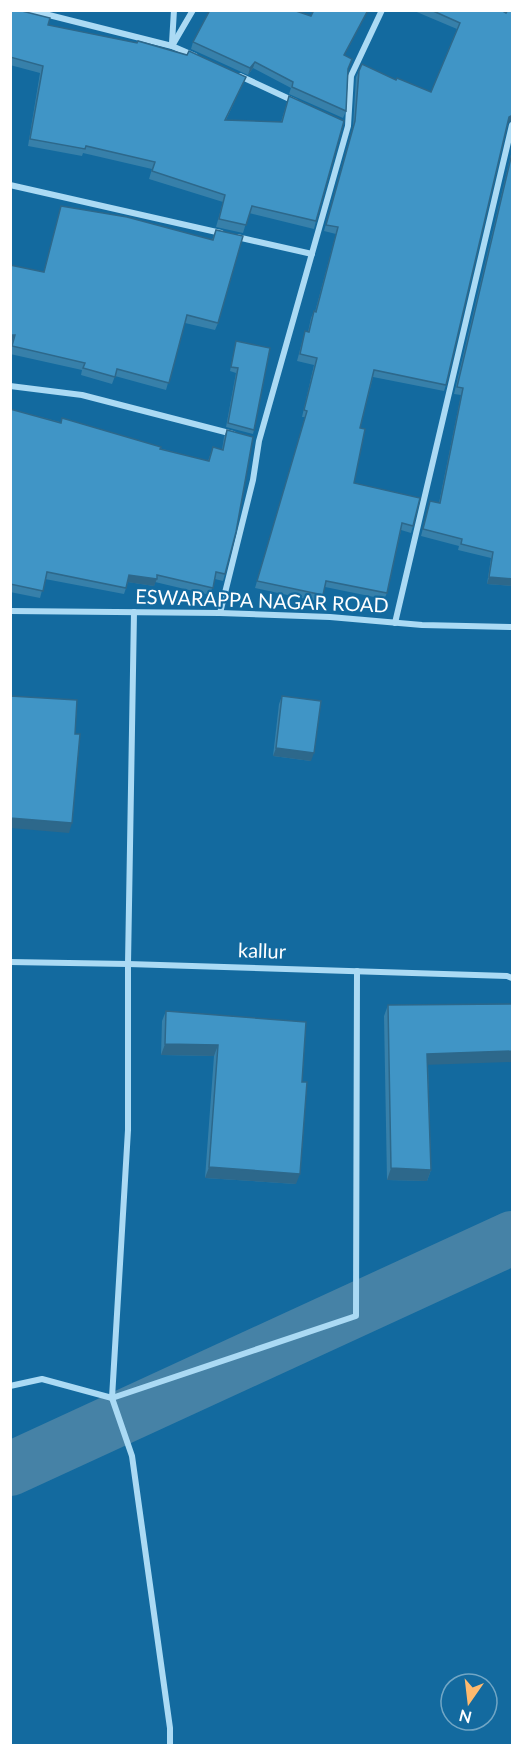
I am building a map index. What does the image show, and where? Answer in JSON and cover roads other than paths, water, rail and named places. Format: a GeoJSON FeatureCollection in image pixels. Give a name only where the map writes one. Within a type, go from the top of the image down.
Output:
{"type":"FeatureCollection","features":[{"type":"Feature","properties":{"kind":"street"},"geometry":{"type":"LineString","coordinates":[[30,10],[172,46],[203,60]]}},
{"type":"Feature","properties":{"kind":"street"},"geometry":{"type":"LineString","coordinates":[[172,46],[174,10]]}},
{"type":"Feature","properties":{"kind":"street"},"geometry":{"type":"LineString","coordinates":[[172,46],[193,10]]}},
{"type":"Feature","properties":{"kind":"street"},"geometry":{"type":"LineString","coordinates":[[220,613],[253,480],[260,441],[348,126],[351,76],[382,10]]}},
{"type":"Feature","properties":{"kind":"street"},"geometry":{"type":"LineString","coordinates":[[234,74],[307,107]]}},
{"type":"Feature","properties":{"kind":"street"},"geometry":{"type":"LineString","coordinates":[[338,121],[348,126]]}},
{"type":"Feature","properties":{"kind":"street"},"geometry":{"type":"LineString","coordinates":[[395,623],[513,125]]}},
{"type":"Feature","properties":{"kind":"street"},"geometry":{"type":"LineString","coordinates":[[10,185],[312,254]]}},
{"type":"Feature","properties":{"kind":"street"},"geometry":{"type":"LineString","coordinates":[[10,386],[82,395],[237,435]]}},
{"type":"Feature","properties":{"kind":"street"},"geometry":{"type":"LineString","coordinates":[[248,438],[260,441]]}},
{"type":"Feature","properties":{"kind":"street","name":"ESWARAPPA NAGAR ROAD"},"geometry":{"type":"LineString","coordinates":[[10,611],[220,613],[513,627]]}},
{"type":"Feature","properties":{"kind":"street"},"geometry":{"type":"LineString","coordinates":[[134,612],[128,964],[128,1130],[112,1398],[132,1456],[170,1728],[170,1746]]}},
{"type":"Feature","properties":{"kind":"street","name":"kallur"},"geometry":{"type":"LineString","coordinates":[[10,962],[357,971],[513,978]]}},
{"type":"Feature","properties":{"kind":"street"},"geometry":{"type":"LineString","coordinates":[[10,1386],[42,1379],[112,1398],[356,1316],[357,971]]}},
{"type":"Feature","properties":{"kind":"waterway"},"geometry":{"type":"LineString","coordinates":[[10,1469],[512,1238]]}}]}
